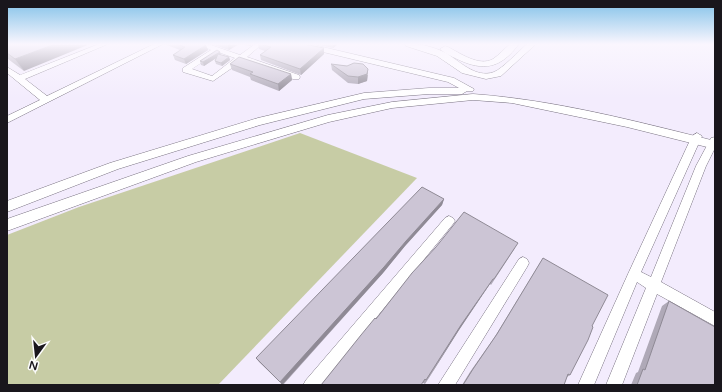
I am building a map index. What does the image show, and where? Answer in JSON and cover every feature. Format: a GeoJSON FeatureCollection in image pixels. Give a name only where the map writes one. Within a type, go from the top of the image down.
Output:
{"type":"FeatureCollection","features":[{"type":"Feature","properties":{"kind":"street"},"geometry":{"type":"LineString","coordinates":[[19,79],[60,62]]}},
{"type":"Feature","properties":{"kind":"street"},"geometry":{"type":"LineString","coordinates":[[7,120],[122,62]]}},
{"type":"Feature","properties":{"kind":"street"},"geometry":{"type":"LineString","coordinates":[[197,62],[186,70],[213,79],[234,62]]}},
{"type":"Feature","properties":{"kind":"street"},"geometry":{"type":"LineString","coordinates":[[256,62],[296,77]]}},
{"type":"Feature","properties":{"kind":"street"},"geometry":{"type":"LineString","coordinates":[[377,62],[451,80],[472,94]]}},
{"type":"Feature","properties":{"kind":"street"},"geometry":{"type":"LineString","coordinates":[[452,62],[465,71],[486,76],[498,74],[511,62]]}},
{"type":"Feature","properties":{"kind":"street"},"geometry":{"type":"LineString","coordinates":[[451,80],[452,76],[465,71],[475,62]]}},
{"type":"Feature","properties":{"kind":"street"},"geometry":{"type":"LineString","coordinates":[[477,62],[489,64],[492,62]]}},
{"type":"Feature","properties":{"kind":"street"},"geometry":{"type":"LineString","coordinates":[[7,69],[46,100]]}},
{"type":"Feature","properties":{"kind":"street"},"geometry":{"type":"LineString","coordinates":[[7,207],[114,166],[258,122],[364,96],[429,91],[472,94],[512,100],[628,123],[714,143],[702,166],[614,385]]}},
{"type":"Feature","properties":{"kind":"street"},"geometry":{"type":"LineString","coordinates":[[7,225],[192,159],[328,119],[392,105],[472,94]]}},
{"type":"Feature","properties":{"kind":"street"},"geometry":{"type":"LineString","coordinates":[[586,385],[634,274],[696,138]]}},
{"type":"Feature","properties":{"kind":"street"},"geometry":{"type":"LineString","coordinates":[[311,385],[449,221]]}},
{"type":"Feature","properties":{"kind":"street"},"geometry":{"type":"LineString","coordinates":[[446,385],[524,263]]}},
{"type":"Feature","properties":{"kind":"street"},"geometry":{"type":"LineString","coordinates":[[634,274],[715,319]]}},
{"type":"Feature","properties":{"kind":"green space"},"geometry":{"type":"Polygon","coordinates":[[[300,133],[417,178],[218,385],[7,385],[7,235],[79,207],[300,133]]]}},
{"type":"Feature","properties":{"kind":"building"},"geometry":{"type":"Polygon","coordinates":[[[232,62],[255,62],[291,74],[278,84],[250,74],[253,72],[230,64],[232,62]]]}},
{"type":"Feature","properties":{"kind":"building"},"geometry":{"type":"Polygon","coordinates":[[[281,62],[308,62],[300,69],[281,62]]]}},
{"type":"Feature","properties":{"kind":"building"},"geometry":{"type":"Polygon","coordinates":[[[354,63],[363,64],[368,69],[367,74],[358,77],[348,76],[331,64],[347,66],[354,63]]]}},
{"type":"Feature","properties":{"kind":"building"},"geometry":{"type":"Polygon","coordinates":[[[422,187],[444,199],[280,382],[256,358],[422,187]]]}},
{"type":"Feature","properties":{"kind":"building"},"geometry":{"type":"Polygon","coordinates":[[[464,212],[518,243],[461,325],[426,380],[425,379],[421,385],[321,385],[412,273],[436,247],[464,212]]]}},
{"type":"Feature","properties":{"kind":"building"},"geometry":{"type":"Polygon","coordinates":[[[543,258],[608,295],[592,326],[593,327],[588,340],[570,375],[568,374],[564,385],[463,385],[497,334],[543,258]]]}},
{"type":"Feature","properties":{"kind":"building"},"geometry":{"type":"Polygon","coordinates":[[[669,301],[715,327],[715,385],[637,385],[643,369],[645,370],[669,301]]]}}]}
